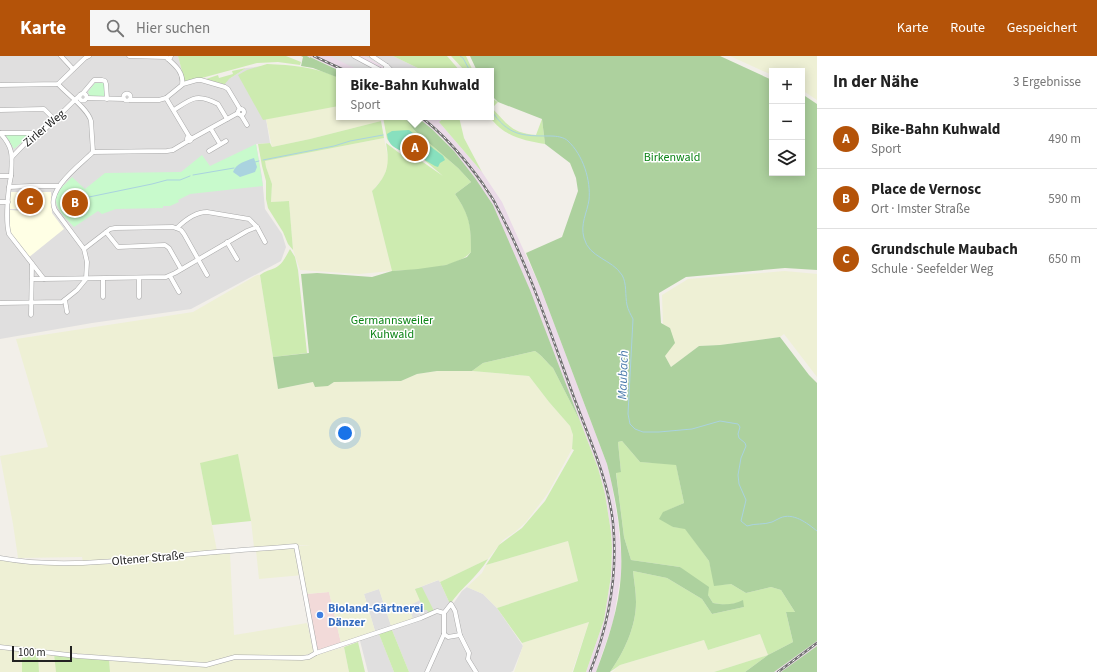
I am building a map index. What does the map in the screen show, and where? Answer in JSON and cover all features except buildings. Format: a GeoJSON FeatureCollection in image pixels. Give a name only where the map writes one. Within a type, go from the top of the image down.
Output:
{"type":"FeatureCollection","features":[{"type":"Feature","properties":{"kind":"street"},"geometry":{"type":"LineString","coordinates":[[60,56],[73,69]]}},
{"type":"Feature","properties":{"kind":"street"},"geometry":{"type":"LineString","coordinates":[[0,85],[58,84],[89,56]]}},
{"type":"Feature","properties":{"kind":"street"},"geometry":{"type":"LineString","coordinates":[[129,56],[168,57],[180,71],[182,84]]}},
{"type":"Feature","properties":{"kind":"street"},"geometry":{"type":"LineString","coordinates":[[354,56],[377,68]]}},
{"type":"Feature","properties":{"kind":"street"},"geometry":{"type":"LineString","coordinates":[[372,56],[387,66]]}},
{"type":"Feature","properties":{"kind":"street"},"geometry":{"type":"LineString","coordinates":[[380,56],[382,63]]}},
{"type":"Feature","properties":{"kind":"street","name":"Zirler Weg"},"geometry":{"type":"LineString","coordinates":[[12,157],[35,132],[41,133],[54,119],[75,101],[94,80],[105,81],[106,99]]}},
{"type":"Feature","properties":{"kind":"street"},"geometry":{"type":"LineString","coordinates":[[81,94],[86,94],[87,98],[124,99],[124,96],[128,94],[131,96],[130,100],[159,100],[166,98],[182,84],[201,80],[228,89],[247,125]]}},
{"type":"Feature","properties":{"kind":"street"},"geometry":{"type":"LineString","coordinates":[[58,84],[90,118],[93,152]]}},
{"type":"Feature","properties":{"kind":"street"},"geometry":{"type":"LineString","coordinates":[[174,110],[192,98],[197,97],[218,104],[227,119]]}},
{"type":"Feature","properties":{"kind":"street"},"geometry":{"type":"LineString","coordinates":[[166,98],[190,140]]}},
{"type":"Feature","properties":{"kind":"street"},"geometry":{"type":"LineString","coordinates":[[0,110],[44,110],[54,119]]}},
{"type":"Feature","properties":{"kind":"street"},"geometry":{"type":"LineString","coordinates":[[0,303],[60,302],[65,300],[80,287],[86,279],[87,262],[84,249],[53,207],[54,196],[59,186],[93,152],[173,150],[240,112]]}},
{"type":"Feature","properties":{"kind":"street"},"geometry":{"type":"LineString","coordinates":[[211,129],[220,144]]}},
{"type":"Feature","properties":{"kind":"street"},"geometry":{"type":"LineString","coordinates":[[0,133],[35,132]]}},
{"type":"Feature","properties":{"kind":"street"},"geometry":{"type":"LineString","coordinates":[[0,133],[8,142],[12,157],[8,202],[9,234],[44,279]]}},
{"type":"Feature","properties":{"kind":"street"},"geometry":{"type":"LineString","coordinates":[[209,151],[226,141]]}},
{"type":"Feature","properties":{"kind":"street"},"geometry":{"type":"LineString","coordinates":[[0,176],[11,176]]}},
{"type":"Feature","properties":{"kind":"street"},"geometry":{"type":"LineString","coordinates":[[9,187],[59,186]]}},
{"type":"Feature","properties":{"kind":"street"},"geometry":{"type":"LineString","coordinates":[[0,202],[8,202]]}},
{"type":"Feature","properties":{"kind":"street"},"geometry":{"type":"LineString","coordinates":[[177,228],[193,217],[203,212],[207,212],[249,219],[257,227],[265,242]]}},
{"type":"Feature","properties":{"kind":"street"},"geometry":{"type":"LineString","coordinates":[[32,279],[166,277],[247,231],[257,227]]}},
{"type":"Feature","properties":{"kind":"street"},"geometry":{"type":"LineString","coordinates":[[84,249],[106,232],[115,228],[177,228],[184,234],[207,275]]}},
{"type":"Feature","properties":{"kind":"street"},"geometry":{"type":"LineString","coordinates":[[106,232],[118,247],[165,245],[169,248],[181,269]]}},
{"type":"Feature","properties":{"kind":"street"},"geometry":{"type":"LineString","coordinates":[[228,242],[236,259]]}},
{"type":"Feature","properties":{"kind":"street"},"geometry":{"type":"LineString","coordinates":[[31,315],[32,264]]}},
{"type":"Feature","properties":{"kind":"street"},"geometry":{"type":"LineString","coordinates":[[170,276],[179,292]]}},
{"type":"Feature","properties":{"kind":"street"},"geometry":{"type":"LineString","coordinates":[[139,278],[139,297]]}},
{"type":"Feature","properties":{"kind":"street"},"geometry":{"type":"LineString","coordinates":[[103,279],[103,297]]}},
{"type":"Feature","properties":{"kind":"street"},"geometry":{"type":"LineString","coordinates":[[65,300],[67,312]]}},
{"type":"Feature","properties":{"kind":"street","name":"Oltener Straße"},"geometry":{"type":"LineString","coordinates":[[0,558],[14,561],[46,563],[114,561],[296,546],[316,653]]}},
{"type":"Feature","properties":{"kind":"street"},"geometry":{"type":"LineString","coordinates":[[427,672],[444,634],[444,613],[451,604],[455,611],[460,635],[469,653],[468,659],[476,672]]}},
{"type":"Feature","properties":{"kind":"street"},"geometry":{"type":"LineString","coordinates":[[0,647],[77,656],[206,665],[235,657],[309,657],[316,653],[421,618],[437,611],[444,613]]}},
{"type":"Feature","properties":{"kind":"street"},"geometry":{"type":"LineString","coordinates":[[444,634],[448,637],[460,635]]}},
{"type":"Feature","properties":{"kind":"shaded area"},"geometry":{"type":"Polygon","coordinates":[[[0,56],[178,56],[184,79],[205,80],[229,79],[246,68],[264,66],[266,119],[270,143],[256,144],[262,177],[265,209],[282,234],[286,247],[281,261],[191,309],[92,323],[0,339],[0,56]]]}},
{"type":"Feature","properties":{"kind":"shaded area"},"geometry":{"type":"Polygon","coordinates":[[[307,56],[364,56],[385,68],[336,69],[311,57],[310,58],[307,56]]]}},
{"type":"Feature","properties":{"kind":"shaded area"},"geometry":{"type":"Polygon","coordinates":[[[330,56],[351,56],[373,68],[354,68],[330,56]]]}},
{"type":"Feature","properties":{"kind":"shaded area"},"geometry":{"type":"Polygon","coordinates":[[[364,56],[393,56],[418,68],[385,68],[364,56]]]}},
{"type":"Feature","properties":{"kind":"shaded area"},"geometry":{"type":"Polygon","coordinates":[[[730,56],[817,56],[817,100],[805,92],[805,68],[769,68],[769,74],[730,56]]]}},
{"type":"Feature","properties":{"kind":"shaded area"},"geometry":{"type":"Polygon","coordinates":[[[336,107],[336,120],[381,121],[272,147],[266,119],[336,107]]]}},
{"type":"Feature","properties":{"kind":"shaded area"},"geometry":{"type":"Polygon","coordinates":[[[421,120],[441,120],[439,122],[482,172],[502,202],[541,289],[607,464],[618,522],[621,553],[621,574],[613,622],[596,672],[586,672],[604,620],[611,576],[612,548],[605,494],[598,468],[553,352],[475,178],[443,139],[421,120]]]}},
{"type":"Feature","properties":{"kind":"shaded area"},"geometry":{"type":"Polygon","coordinates":[[[384,138],[389,163],[383,178],[372,191],[392,271],[359,274],[300,270],[293,250],[289,201],[271,202],[272,184],[265,161],[384,138]]]}},
{"type":"Feature","properties":{"kind":"shaded area"},"geometry":{"type":"Polygon","coordinates":[[[75,189],[84,193],[88,202],[84,211],[75,215],[66,211],[62,202],[66,193],[75,189]]]}},
{"type":"Feature","properties":{"kind":"shaded area"},"geometry":{"type":"Polygon","coordinates":[[[10,192],[51,192],[52,213],[64,229],[28,258],[10,232],[10,210],[26,211],[25,209],[10,209],[10,192]]]}},
{"type":"Feature","properties":{"kind":"shaded area"},"geometry":{"type":"Polygon","coordinates":[[[785,271],[817,274],[817,377],[784,334],[780,337],[720,345],[699,346],[671,367],[665,356],[670,328],[663,324],[662,295],[688,279],[785,271]]]}},
{"type":"Feature","properties":{"kind":"shaded area"},"geometry":{"type":"Polygon","coordinates":[[[257,275],[260,275],[278,389],[314,382],[328,386],[334,382],[401,381],[417,374],[437,371],[472,371],[529,376],[570,426],[573,435],[572,449],[548,493],[526,522],[503,540],[488,559],[440,582],[438,580],[415,589],[420,600],[409,606],[413,619],[391,626],[379,589],[364,594],[375,631],[341,643],[329,592],[306,594],[303,575],[259,579],[256,550],[311,545],[254,547],[251,521],[200,463],[217,551],[83,562],[82,557],[18,558],[0,456],[48,447],[16,339],[193,312],[257,275]]]}},
{"type":"Feature","properties":{"kind":"shaded area"},"geometry":{"type":"Polygon","coordinates":[[[568,541],[578,581],[497,608],[483,594],[467,587],[482,573],[486,565],[568,541]]]}},
{"type":"Feature","properties":{"kind":"shaded area"},"geometry":{"type":"Polygon","coordinates":[[[230,553],[234,635],[307,623],[313,653],[301,656],[234,655],[207,663],[168,662],[0,646],[0,560],[27,563],[68,564],[230,553]]]}},
{"type":"Feature","properties":{"kind":"shaded area"},"geometry":{"type":"Polygon","coordinates":[[[439,580],[450,604],[453,604],[462,591],[467,587],[483,594],[497,608],[523,646],[513,671],[409,672],[392,630],[379,634],[394,672],[368,672],[359,637],[375,631],[364,594],[379,589],[391,625],[409,606],[415,589],[439,580]]]}},
{"type":"Feature","properties":{"kind":"shaded area"},"geometry":{"type":"Polygon","coordinates":[[[329,592],[341,643],[318,650],[314,642],[306,594],[329,592]]]}},
{"type":"Feature","properties":{"kind":"shaded area"},"geometry":{"type":"Polygon","coordinates":[[[589,622],[572,672],[514,672],[523,646],[522,643],[589,622]]]}},
{"type":"Feature","properties":{"kind":"shaded area"},"geometry":{"type":"Polygon","coordinates":[[[760,634],[768,655],[714,672],[612,672],[620,665],[704,640],[708,650],[760,634]]]}},
{"type":"Feature","properties":{"kind":"shaded area"},"geometry":{"type":"Polygon","coordinates":[[[817,641],[817,646],[792,665],[781,672],[774,672],[817,641]]]}},
{"type":"Feature","properties":{"kind":"shaded area"},"geometry":{"type":"Polygon","coordinates":[[[344,647],[349,672],[110,672],[109,659],[169,665],[207,666],[231,660],[309,659],[319,654],[344,647]]]}},
{"type":"Feature","properties":{"kind":"shaded area"},"geometry":{"type":"Polygon","coordinates":[[[0,648],[22,651],[22,672],[0,672],[0,648]]]}},
{"type":"Feature","properties":{"kind":"shaded area"},"geometry":{"type":"Polygon","coordinates":[[[38,653],[54,654],[56,672],[39,672],[38,653]]]}},
{"type":"Feature","properties":{"kind":"green space"},"geometry":{"type":"Polygon","coordinates":[[[178,56],[286,56],[301,62],[300,65],[278,62],[257,63],[187,82],[184,79],[178,56]]]}},
{"type":"Feature","properties":{"kind":"green space"},"geometry":{"type":"Polygon","coordinates":[[[301,56],[310,57],[336,69],[336,77],[313,68],[301,66],[303,57],[301,56]]]}},
{"type":"Feature","properties":{"kind":"green space"},"geometry":{"type":"Polygon","coordinates":[[[393,56],[447,56],[457,68],[418,68],[393,56]]]}},
{"type":"Feature","properties":{"kind":"green space"},"geometry":{"type":"Polygon","coordinates":[[[451,56],[466,56],[472,68],[462,68],[451,56]]]}},
{"type":"Feature","properties":{"kind":"green space","name":"Birkenwald"},"geometry":{"type":"Polygon","coordinates":[[[470,56],[720,56],[769,79],[769,176],[805,176],[805,96],[817,104],[817,270],[785,268],[686,277],[659,293],[661,323],[670,328],[675,343],[665,356],[671,367],[699,346],[720,345],[780,337],[809,375],[817,383],[817,641],[774,672],[745,672],[768,655],[793,642],[786,612],[795,612],[781,590],[771,587],[746,593],[731,584],[714,586],[709,561],[685,529],[673,527],[659,519],[663,512],[684,503],[676,465],[640,462],[622,441],[618,442],[621,472],[616,473],[624,537],[631,560],[680,567],[709,587],[708,595],[713,603],[729,604],[743,600],[744,607],[712,614],[702,599],[667,578],[633,571],[636,598],[634,621],[628,639],[610,672],[596,672],[612,624],[620,587],[621,546],[616,504],[607,464],[526,253],[562,237],[578,191],[576,178],[570,163],[545,144],[542,119],[498,102],[494,98],[494,68],[476,68],[470,56]]]}},
{"type":"Feature","properties":{"kind":"green space"},"geometry":{"type":"Polygon","coordinates":[[[267,64],[304,67],[330,74],[336,77],[336,107],[263,120],[238,75],[247,70],[267,64]]]}},
{"type":"Feature","properties":{"kind":"green space"},"geometry":{"type":"Polygon","coordinates":[[[246,68],[229,79],[224,85],[205,80],[218,75],[219,78],[233,74],[232,71],[246,68]]]}},
{"type":"Feature","properties":{"kind":"green space"},"geometry":{"type":"Polygon","coordinates":[[[95,83],[104,83],[105,96],[90,96],[88,92],[95,83]]]}},
{"type":"Feature","properties":{"kind":"green space"},"geometry":{"type":"Polygon","coordinates":[[[494,100],[498,102],[494,106],[494,100]]]}},
{"type":"Feature","properties":{"kind":"green space"},"geometry":{"type":"Polygon","coordinates":[[[494,110],[515,130],[536,135],[542,119],[545,144],[514,136],[501,129],[492,120],[494,120],[494,110]]]}},
{"type":"Feature","properties":{"kind":"green space"},"geometry":{"type":"Polygon","coordinates":[[[384,120],[406,120],[414,130],[458,168],[471,182],[455,194],[467,216],[471,235],[471,252],[464,258],[434,268],[392,271],[372,191],[382,180],[385,174],[388,163],[386,143],[402,155],[417,158],[443,176],[423,159],[404,153],[392,145],[387,139],[384,120]]]}},
{"type":"Feature","properties":{"kind":"green space","name":"Germannsweiler Kuhwald"},"geometry":{"type":"Polygon","coordinates":[[[406,120],[421,120],[432,129],[454,151],[475,178],[493,205],[530,290],[580,421],[553,368],[535,351],[483,363],[472,371],[437,371],[417,374],[401,381],[334,382],[328,386],[315,387],[313,382],[278,389],[273,357],[309,353],[301,274],[317,273],[372,277],[392,271],[446,265],[467,257],[471,252],[469,222],[464,209],[455,194],[471,182],[458,168],[414,130],[406,120]]]}},
{"type":"Feature","properties":{"kind":"green space"},"geometry":{"type":"Polygon","coordinates":[[[441,120],[460,120],[464,138],[482,172],[439,122],[441,120]]]}},
{"type":"Feature","properties":{"kind":"green space"},"geometry":{"type":"Polygon","coordinates":[[[381,121],[384,138],[265,161],[272,184],[271,202],[289,201],[293,250],[288,244],[283,232],[268,208],[266,199],[266,181],[258,144],[270,143],[272,147],[381,121]]]}},
{"type":"Feature","properties":{"kind":"green space"},"geometry":{"type":"Polygon","coordinates":[[[409,130],[443,156],[445,160],[440,163],[438,167],[418,156],[398,150],[388,139],[387,134],[392,131],[409,130]]]}},
{"type":"Feature","properties":{"kind":"green space"},"geometry":{"type":"Polygon","coordinates":[[[5,134],[30,135],[14,149],[5,134]]]}},
{"type":"Feature","properties":{"kind":"green space"},"geometry":{"type":"Polygon","coordinates":[[[256,144],[263,186],[190,194],[178,200],[179,202],[170,206],[163,206],[163,208],[116,209],[102,214],[98,211],[74,227],[57,206],[56,196],[62,187],[72,177],[85,189],[105,173],[181,172],[202,155],[210,166],[256,144]]]}},
{"type":"Feature","properties":{"kind":"green space"},"geometry":{"type":"Polygon","coordinates":[[[290,249],[295,257],[298,270],[307,353],[273,357],[260,275],[280,264],[290,249]]]}},
{"type":"Feature","properties":{"kind":"green space"},"geometry":{"type":"Polygon","coordinates":[[[535,351],[553,368],[580,421],[598,468],[605,494],[611,532],[611,576],[604,620],[586,672],[573,672],[589,622],[522,643],[497,608],[578,581],[568,541],[486,565],[499,545],[522,528],[545,501],[574,450],[572,449],[573,435],[570,426],[529,376],[472,371],[483,363],[535,351]]]}},
{"type":"Feature","properties":{"kind":"green space"},"geometry":{"type":"Polygon","coordinates":[[[622,441],[640,462],[676,464],[684,503],[664,512],[673,527],[685,528],[709,561],[715,585],[731,584],[746,593],[771,587],[781,590],[795,612],[786,612],[793,642],[768,655],[760,634],[708,650],[704,640],[620,665],[610,672],[624,648],[634,621],[636,602],[633,571],[667,578],[702,599],[712,614],[744,607],[737,603],[726,605],[713,603],[708,595],[680,567],[631,560],[624,537],[616,472],[621,472],[618,442],[622,441]]]}},
{"type":"Feature","properties":{"kind":"green space"},"geometry":{"type":"Polygon","coordinates":[[[238,454],[251,521],[212,525],[200,463],[238,454]]]}},
{"type":"Feature","properties":{"kind":"green space"},"geometry":{"type":"Polygon","coordinates":[[[488,559],[459,592],[450,604],[440,582],[488,559]]]}},
{"type":"Feature","properties":{"kind":"green space"},"geometry":{"type":"Polygon","coordinates":[[[422,587],[434,611],[429,613],[427,610],[424,610],[415,589],[422,587]]]}},
{"type":"Feature","properties":{"kind":"green space"},"geometry":{"type":"Polygon","coordinates":[[[392,630],[409,672],[394,672],[379,634],[392,630]]]}},
{"type":"Feature","properties":{"kind":"green space"},"geometry":{"type":"Polygon","coordinates":[[[358,642],[365,672],[349,672],[344,647],[358,642]]]}},
{"type":"Feature","properties":{"kind":"green space"},"geometry":{"type":"Polygon","coordinates":[[[817,646],[817,672],[781,672],[817,646]]]}},
{"type":"Feature","properties":{"kind":"green space"},"geometry":{"type":"Polygon","coordinates":[[[22,651],[38,653],[39,672],[22,672],[22,651]]]}},
{"type":"Feature","properties":{"kind":"green space"},"geometry":{"type":"Polygon","coordinates":[[[54,654],[109,659],[110,672],[56,672],[54,654]]]}},
{"type":"Feature","properties":{"kind":"green space"},"geometry":{"type":"Polygon","coordinates":[[[768,655],[745,672],[714,672],[768,655]]]}},
{"type":"Feature","properties":{"kind":"water"},"geometry":{"type":"Polygon","coordinates":[[[254,158],[257,167],[255,172],[240,177],[233,172],[239,164],[254,158]]]}},
{"type":"Feature","properties":{"kind":"waterway","name":"Maubach"},"geometry":{"type":"LineString","coordinates":[[460,56],[463,58],[468,68]]}},
{"type":"Feature","properties":{"kind":"waterway","name":"Maubach"},"geometry":{"type":"LineString","coordinates":[[494,114],[503,125],[516,133],[532,136],[555,136],[568,141],[578,153],[582,161],[589,184],[589,200],[583,223],[584,238],[591,250],[613,265],[624,278],[627,307],[633,319],[628,414],[630,424],[635,429],[643,432],[692,429],[720,421],[738,424],[740,427],[738,434],[739,438],[745,443],[746,446],[741,458],[738,475],[739,484],[746,500],[741,521],[747,526],[769,523],[780,518],[790,516],[800,519],[817,531]]}},
{"type":"Feature","properties":{"kind":"waterway"},"geometry":{"type":"LineString","coordinates":[[263,160],[383,135]]}},
{"type":"Feature","properties":{"kind":"waterway"},"geometry":{"type":"LineString","coordinates":[[255,162],[259,161]]}},
{"type":"Feature","properties":{"kind":"waterway"},"geometry":{"type":"LineString","coordinates":[[193,175],[234,168]]}},
{"type":"Feature","properties":{"kind":"waterway"},"geometry":{"type":"LineString","coordinates":[[89,197],[167,180],[180,180],[190,176]]}},
{"type":"Feature","properties":{"kind":"railway"},"geometry":{"type":"LineString","coordinates":[[314,56],[340,68]]}},
{"type":"Feature","properties":{"kind":"railway"},"geometry":{"type":"LineString","coordinates":[[425,120],[455,148],[483,184],[508,227],[528,273],[602,472],[607,489],[613,523],[613,580],[607,617],[597,654],[590,672]]}},
{"type":"Feature","properties":{"kind":"railway"},"geometry":{"type":"LineString","coordinates":[[778,672],[817,643]]}},
{"type":"Feature","properties":{"kind":"place","name":"Bike-Bahn Kuhwald"},"geometry":{"type":"Point","coordinates":[415,148]}},
{"type":"Feature","properties":{"kind":"place","name":"Grundschule Maubach"},"geometry":{"type":"Point","coordinates":[30,201]}},
{"type":"Feature","properties":{"kind":"place","name":"Place de Vernosc"},"geometry":{"type":"Point","coordinates":[75,203]}},
{"type":"Feature","properties":{"kind":"place","name":"Bioland-Gärtnerei Dänzer"},"geometry":{"type":"Point","coordinates":[320,615]}}]}
